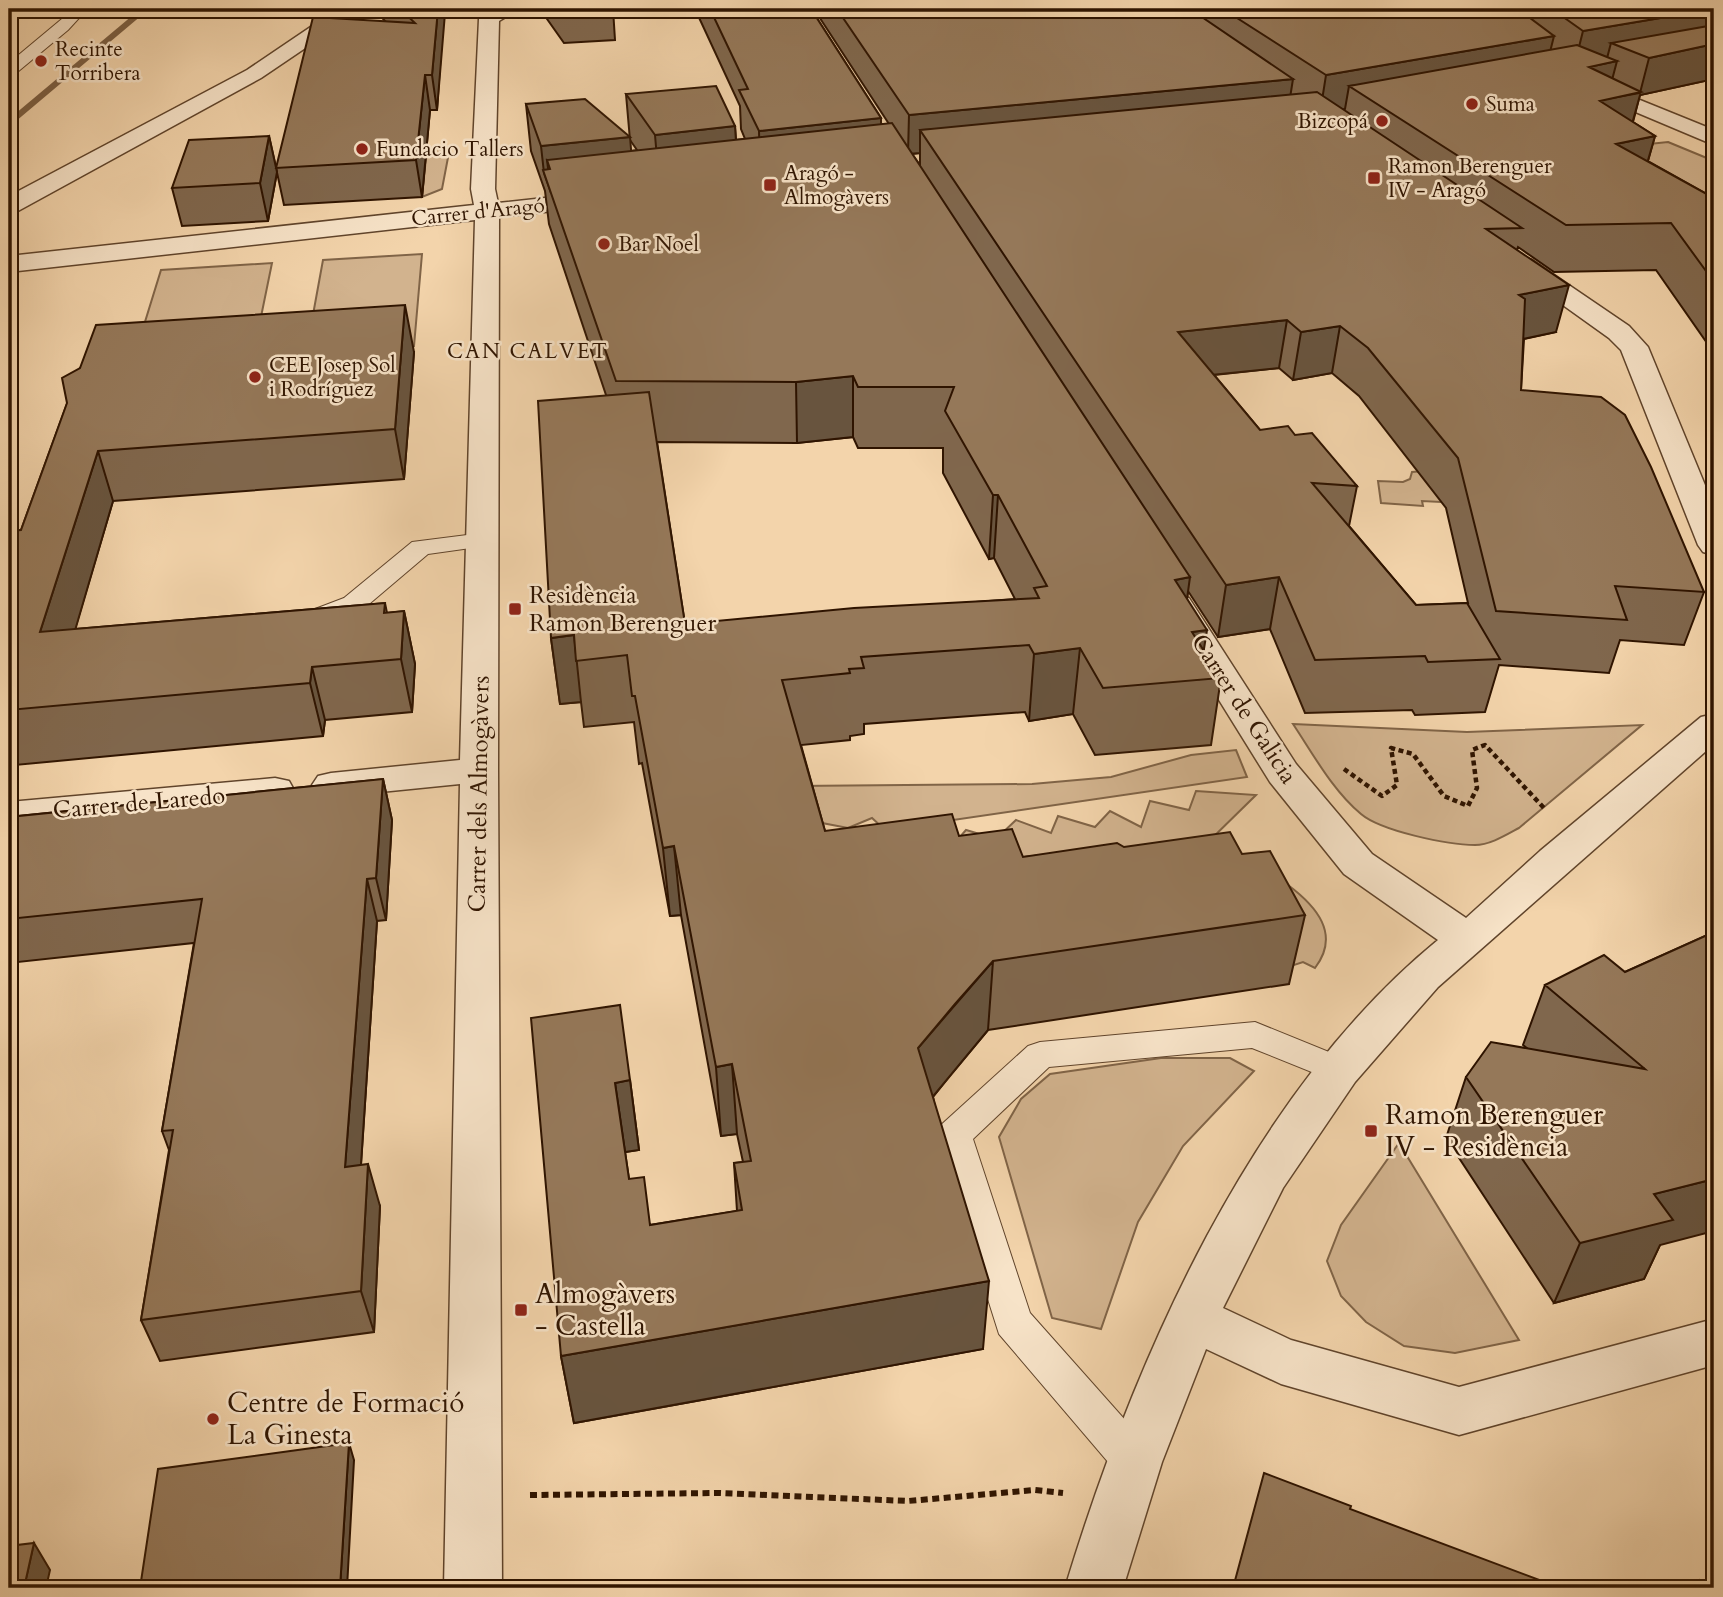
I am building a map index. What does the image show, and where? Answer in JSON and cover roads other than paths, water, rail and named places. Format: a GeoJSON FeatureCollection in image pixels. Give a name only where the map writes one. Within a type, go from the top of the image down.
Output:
{"type":"FeatureCollection","features":[{"type":"Feature","properties":{"kind":"street"},"geometry":{"type":"LineString","coordinates":[[9,206],[254,74],[322,28],[339,9]]}},
{"type":"Feature","properties":{"kind":"street","name":"Carrer dels Almogàvers"},"geometry":{"type":"LineString","coordinates":[[473,1588],[486,211],[483,189],[489,19],[510,9]]}},
{"type":"Feature","properties":{"kind":"street"},"geometry":{"type":"LineString","coordinates":[[1609,69],[1568,77],[1714,138]]}},
{"type":"Feature","properties":{"kind":"street","name":"Carrer d'Aragó"},"geometry":{"type":"LineString","coordinates":[[9,264],[622,196]]}},
{"type":"Feature","properties":{"kind":"street"},"geometry":{"type":"LineString","coordinates":[[1504,253],[1619,332],[1634,347],[1714,545]]}},
{"type":"Feature","properties":{"kind":"street","name":"Carrer de Galicia"},"geometry":{"type":"LineString","coordinates":[[1160,577],[1283,773],[1358,864],[1467,939]]}},
{"type":"Feature","properties":{"kind":"street"},"geometry":{"type":"LineString","coordinates":[[1094,1588],[1129,1481],[1192,1318],[1266,1175],[1339,1070],[1423,976],[1714,725]]}},
{"type":"Feature","properties":{"kind":"street","name":"Carrer de Laredo"},"geometry":{"type":"LineString","coordinates":[[9,815],[479,771]]}},
{"type":"Feature","properties":{"kind":"street"},"geometry":{"type":"LineString","coordinates":[[1192,1318],[1281,1362],[1459,1411],[1714,1342]]}},
{"type":"Feature","properties":{"kind":"lane"},"geometry":{"type":"LineString","coordinates":[[9,71],[71,18],[68,11],[60,9]]}},
{"type":"Feature","properties":{"kind":"lane"},"geometry":{"type":"LineString","coordinates":[[284,631],[353,604],[421,547],[483,540]]}},
{"type":"Feature","properties":{"kind":"lane"},"geometry":{"type":"LineString","coordinates":[[1129,1481],[1013,1322],[954,1135],[1040,1055],[1255,1035],[1339,1070]]}},
{"type":"Feature","properties":{"kind":"waterway"},"geometry":{"type":"LineString","coordinates":[[9,124],[139,13]]}},
{"type":"Feature","properties":{"kind":"place","name":"Recinte Torribera"},"geometry":{"type":"Point","coordinates":[41,61]}},
{"type":"Feature","properties":{"kind":"place","name":"Suma"},"geometry":{"type":"Point","coordinates":[1472,104]}},
{"type":"Feature","properties":{"kind":"place","name":"Bizcopá"},"geometry":{"type":"Point","coordinates":[1382,121]}},
{"type":"Feature","properties":{"kind":"place","name":"Fundacio Tallers"},"geometry":{"type":"Point","coordinates":[362,149]}},
{"type":"Feature","properties":{"kind":"place","name":"Ramon Berenguer IV - Aragó"},"geometry":{"type":"Point","coordinates":[1374,178]}},
{"type":"Feature","properties":{"kind":"place","name":"Aragó - Almogàvers"},"geometry":{"type":"Point","coordinates":[770,185]}},
{"type":"Feature","properties":{"kind":"place","name":"Bar Noel"},"geometry":{"type":"Point","coordinates":[604,244]}},
{"type":"Feature","properties":{"kind":"place","name":"CEE Josep Sol i Rodríguez"},"geometry":{"type":"Point","coordinates":[255,377]}},
{"type":"Feature","properties":{"kind":"place","name":"Residència Ramon Berenguer"},"geometry":{"type":"Point","coordinates":[515,609]}},
{"type":"Feature","properties":{"kind":"place","name":"Ramon Berenguer IV - Residència"},"geometry":{"type":"Point","coordinates":[1371,1131]}},
{"type":"Feature","properties":{"kind":"place","name":"Almogàvers - Castella"},"geometry":{"type":"Point","coordinates":[521,1310]}},
{"type":"Feature","properties":{"kind":"place","name":"Centre de Formació La Ginesta"},"geometry":{"type":"Point","coordinates":[213,1419]}},
{"type":"Feature","properties":{"kind":"district","name":"CAN CALVET"},"geometry":{"type":"Point","coordinates":[528,351]}}]}
